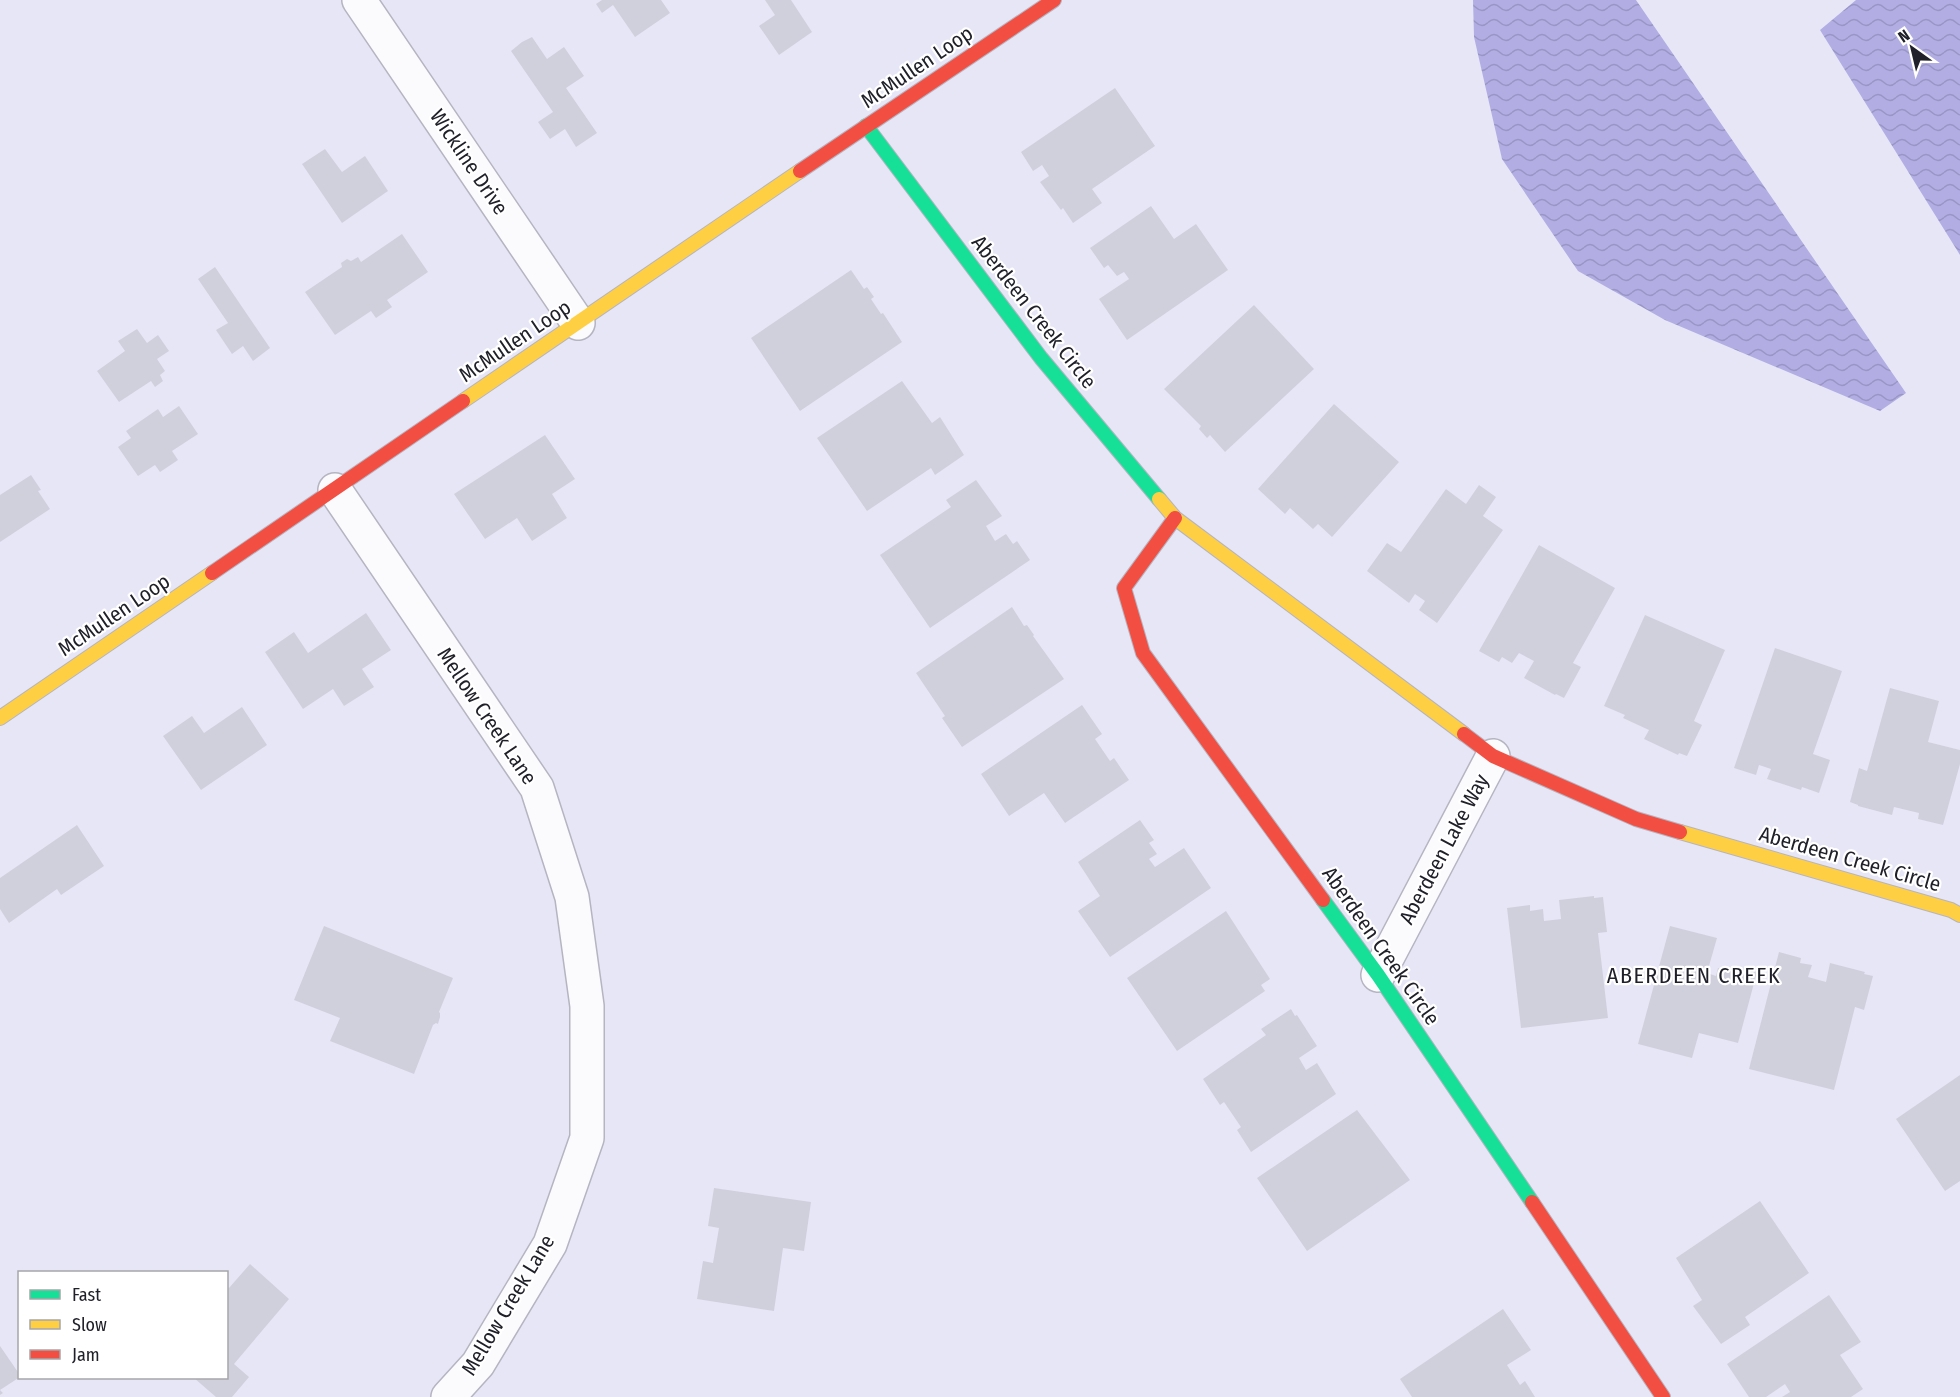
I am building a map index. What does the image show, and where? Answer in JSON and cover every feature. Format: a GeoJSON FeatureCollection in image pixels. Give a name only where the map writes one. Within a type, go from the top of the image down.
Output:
{"type":"FeatureCollection","features":[{"type":"Feature","properties":{"kind":"street","name":"Wickline Drive"},"geometry":{"type":"LineString","coordinates":[[359,0],[578,323]]}},
{"type":"Feature","properties":{"kind":"street","name":"McMullen Loop"},"geometry":{"type":"LineString","coordinates":[[0,718],[866,126],[1039,4]]}},
{"type":"Feature","properties":{"kind":"street","name":"Aberdeen Creek Circle"},"geometry":{"type":"LineString","coordinates":[[866,126],[1041,358],[1174,518],[1493,756],[1636,819],[1951,910],[1960,915]]}},
{"type":"Feature","properties":{"kind":"street","name":"Mellow Creek Lane"},"geometry":{"type":"LineString","coordinates":[[335,490],[537,788],[572,897],[587,1006],[587,1138],[550,1244],[478,1364],[448,1397]]}},
{"type":"Feature","properties":{"kind":"street","name":"Aberdeen Creek Circle"},"geometry":{"type":"LineString","coordinates":[[1174,518],[1124,588],[1143,653],[1378,975],[1663,1397]]}},
{"type":"Feature","properties":{"kind":"street","name":"Aberdeen Lake Way"},"geometry":{"type":"LineString","coordinates":[[1378,975],[1493,756]]}},
{"type":"Feature","properties":{"kind":"water"},"geometry":{"type":"Polygon","coordinates":[[[1473,0],[1636,0],[1906,393],[1880,411],[1665,320],[1578,271],[1502,159],[1474,37],[1473,0]]]}},
{"type":"Feature","properties":{"kind":"water"},"geometry":{"type":"Polygon","coordinates":[[[1856,0],[1960,0],[1960,255],[1820,30],[1856,0]]]}},
{"type":"Feature","properties":{"kind":"building"},"geometry":{"type":"Polygon","coordinates":[[[602,0],[661,0],[670,13],[635,37],[613,5],[602,13],[596,4],[602,0]]]}},
{"type":"Feature","properties":{"kind":"building"},"geometry":{"type":"Polygon","coordinates":[[[765,0],[791,0],[812,32],[779,55],[759,26],[775,15],[765,0]]]}},
{"type":"Feature","properties":{"kind":"building"},"geometry":{"type":"Polygon","coordinates":[[[532,37],[547,59],[564,47],[584,76],[566,88],[597,133],[576,147],[565,129],[550,139],[538,122],[553,112],[511,51],[532,37]]]}},
{"type":"Feature","properties":{"kind":"building"},"geometry":{"type":"Polygon","coordinates":[[[1115,88],[1155,146],[1092,189],[1102,203],[1073,223],[1040,182],[1049,176],[1042,165],[1033,171],[1021,152],[1115,88]]]}},
{"type":"Feature","properties":{"kind":"building"},"geometry":{"type":"Polygon","coordinates":[[[325,149],[342,172],[365,156],[388,191],[342,223],[302,164],[325,149]]]}},
{"type":"Feature","properties":{"kind":"building"},"geometry":{"type":"Polygon","coordinates":[[[1151,206],[1174,239],[1196,224],[1228,270],[1127,340],[1099,299],[1129,279],[1124,272],[1117,276],[1108,265],[1104,268],[1090,248],[1151,206]]]}},
{"type":"Feature","properties":{"kind":"building"},"geometry":{"type":"Polygon","coordinates":[[[402,234],[428,272],[387,300],[392,307],[376,318],[371,311],[335,335],[305,292],[342,267],[341,263],[347,259],[351,261],[358,257],[361,262],[402,234]]]}},
{"type":"Feature","properties":{"kind":"building"},"geometry":{"type":"Polygon","coordinates":[[[215,267],[270,348],[253,361],[243,346],[232,354],[216,330],[228,323],[198,279],[215,267]]]}},
{"type":"Feature","properties":{"kind":"building"},"geometry":{"type":"Polygon","coordinates":[[[851,270],[864,289],[867,287],[874,297],[871,299],[902,342],[800,411],[751,338],[851,270]]]}},
{"type":"Feature","properties":{"kind":"building"},"geometry":{"type":"Polygon","coordinates":[[[1254,305],[1314,369],[1225,452],[1210,435],[1207,438],[1199,429],[1201,426],[1164,389],[1254,305]]]}},
{"type":"Feature","properties":{"kind":"building"},"geometry":{"type":"Polygon","coordinates":[[[137,329],[147,343],[158,335],[169,351],[157,359],[165,371],[160,375],[163,381],[155,387],[151,381],[119,402],[97,371],[125,351],[118,341],[137,329]]]}},
{"type":"Feature","properties":{"kind":"building"},"geometry":{"type":"Polygon","coordinates":[[[902,381],[932,423],[940,417],[964,455],[935,475],[931,468],[867,511],[817,438],[902,381]]]}},
{"type":"Feature","properties":{"kind":"building"},"geometry":{"type":"Polygon","coordinates":[[[1334,404],[1399,462],[1332,537],[1318,524],[1313,529],[1290,508],[1285,514],[1258,489],[1334,404]]]}},
{"type":"Feature","properties":{"kind":"building"},"geometry":{"type":"Polygon","coordinates":[[[179,406],[198,434],[172,451],[178,460],[160,472],[155,465],[138,476],[118,447],[131,438],[126,431],[158,409],[163,417],[179,406]]]}},
{"type":"Feature","properties":{"kind":"building"},"geometry":{"type":"Polygon","coordinates":[[[545,435],[575,479],[552,494],[567,518],[532,541],[517,518],[485,539],[454,494],[545,435]]]}},
{"type":"Feature","properties":{"kind":"building"},"geometry":{"type":"Polygon","coordinates":[[[31,475],[50,509],[0,542],[0,495],[31,475]]]}},
{"type":"Feature","properties":{"kind":"building"},"geometry":{"type":"Polygon","coordinates":[[[976,480],[1002,516],[986,526],[995,541],[1006,534],[1013,544],[1017,541],[1030,560],[930,628],[880,555],[951,507],[946,500],[976,480]]]}},
{"type":"Feature","properties":{"kind":"building"},"geometry":{"type":"Polygon","coordinates":[[[1479,485],[1496,497],[1483,516],[1503,530],[1437,623],[1419,610],[1425,601],[1415,594],[1409,603],[1367,571],[1387,543],[1401,552],[1446,489],[1466,504],[1479,485]]]}},
{"type":"Feature","properties":{"kind":"building"},"geometry":{"type":"Polygon","coordinates":[[[1539,545],[1615,588],[1573,663],[1581,667],[1564,698],[1524,678],[1534,661],[1519,653],[1512,663],[1502,657],[1499,662],[1479,651],[1539,545]]]}},
{"type":"Feature","properties":{"kind":"building"},"geometry":{"type":"Polygon","coordinates":[[[1012,607],[1064,679],[962,747],[942,718],[945,716],[916,673],[1012,607]]]}},
{"type":"Feature","properties":{"kind":"building"},"geometry":{"type":"Polygon","coordinates":[[[366,613],[391,650],[362,669],[374,687],[344,706],[333,689],[303,709],[265,652],[294,632],[308,653],[366,613]]]}},
{"type":"Feature","properties":{"kind":"building"},"geometry":{"type":"Polygon","coordinates":[[[1645,615],[1725,650],[1694,721],[1702,725],[1687,756],[1679,753],[1678,755],[1644,739],[1649,730],[1623,718],[1625,715],[1604,706],[1645,615]]]}},
{"type":"Feature","properties":{"kind":"building"},"geometry":{"type":"Polygon","coordinates":[[[1775,648],[1842,671],[1813,754],[1830,760],[1819,793],[1767,779],[1771,769],[1759,765],[1756,775],[1734,768],[1775,648]]]}},
{"type":"Feature","properties":{"kind":"building"},"geometry":{"type":"Polygon","coordinates":[[[1890,688],[1939,701],[1928,742],[1960,750],[1960,764],[1943,825],[1918,819],[1919,813],[1894,807],[1892,815],[1850,802],[1859,768],[1867,771],[1890,688]]]}},
{"type":"Feature","properties":{"kind":"building"},"geometry":{"type":"Polygon","coordinates":[[[1082,705],[1102,734],[1095,739],[1110,761],[1114,758],[1129,780],[1065,823],[1044,793],[1009,816],[981,774],[1082,705]]]}},
{"type":"Feature","properties":{"kind":"building"},"geometry":{"type":"Polygon","coordinates":[[[242,707],[267,745],[201,790],[163,736],[192,716],[204,733],[242,707]]]}},
{"type":"Feature","properties":{"kind":"building"},"geometry":{"type":"Polygon","coordinates":[[[1140,820],[1154,840],[1149,843],[1157,854],[1149,859],[1155,867],[1184,848],[1211,888],[1110,957],[1078,911],[1100,896],[1078,862],[1140,820]]]}},
{"type":"Feature","properties":{"kind":"building"},"geometry":{"type":"Polygon","coordinates":[[[77,825],[104,866],[61,895],[57,889],[9,923],[0,909],[0,878],[77,825]]]}},
{"type":"Feature","properties":{"kind":"building"},"geometry":{"type":"Polygon","coordinates":[[[1594,896],[1594,898],[1603,897],[1607,932],[1598,933],[1608,1018],[1521,1028],[1507,908],[1530,905],[1530,911],[1543,909],[1544,921],[1561,919],[1559,900],[1594,896]]]}},
{"type":"Feature","properties":{"kind":"building"},"geometry":{"type":"Polygon","coordinates":[[[1226,911],[1270,979],[1261,985],[1265,991],[1177,1051],[1127,978],[1226,911]]]}},
{"type":"Feature","properties":{"kind":"building"},"geometry":{"type":"Polygon","coordinates":[[[324,926],[453,978],[439,1012],[438,1024],[433,1025],[414,1074],[330,1041],[340,1018],[294,1000],[324,926]]]}},
{"type":"Feature","properties":{"kind":"building"},"geometry":{"type":"Polygon","coordinates":[[[1670,926],[1717,938],[1707,973],[1716,976],[1718,968],[1732,971],[1733,966],[1757,972],[1738,1043],[1699,1033],[1692,1058],[1638,1044],[1670,926]]]}},
{"type":"Feature","properties":{"kind":"building"},"geometry":{"type":"Polygon","coordinates":[[[1779,952],[1801,958],[1800,963],[1812,965],[1808,977],[1826,982],[1830,963],[1873,976],[1864,1010],[1855,1007],[1834,1090],[1749,1069],[1779,952]]]}},
{"type":"Feature","properties":{"kind":"building"},"geometry":{"type":"Polygon","coordinates":[[[1291,1009],[1317,1046],[1299,1058],[1306,1070],[1317,1063],[1336,1094],[1251,1152],[1237,1130],[1241,1127],[1224,1102],[1220,1105],[1203,1079],[1266,1035],[1261,1029],[1291,1009]]]}},
{"type":"Feature","properties":{"kind":"building"},"geometry":{"type":"Polygon","coordinates":[[[1960,1075],[1960,1181],[1945,1191],[1896,1119],[1960,1075]]]}},
{"type":"Feature","properties":{"kind":"building"},"geometry":{"type":"Polygon","coordinates":[[[1357,1110],[1410,1180],[1307,1251],[1257,1178],[1357,1110]]]}},
{"type":"Feature","properties":{"kind":"building"},"geometry":{"type":"Polygon","coordinates":[[[714,1188],[811,1202],[804,1251],[783,1248],[774,1311],[697,1299],[703,1261],[713,1263],[719,1228],[708,1226],[714,1188]]]}},
{"type":"Feature","properties":{"kind":"building"},"geometry":{"type":"Polygon","coordinates":[[[1760,1201],[1809,1273],[1745,1317],[1750,1325],[1721,1344],[1693,1306],[1702,1300],[1676,1258],[1760,1201]]]}},
{"type":"Feature","properties":{"kind":"building"},"geometry":{"type":"Polygon","coordinates":[[[250,1264],[289,1299],[234,1364],[249,1377],[232,1397],[216,1397],[195,1379],[228,1379],[229,1288],[250,1264]]]}},
{"type":"Feature","properties":{"kind":"building"},"geometry":{"type":"Polygon","coordinates":[[[1829,1295],[1861,1342],[1840,1355],[1863,1389],[1851,1397],[1782,1397],[1790,1392],[1785,1384],[1766,1397],[1749,1397],[1727,1364],[1829,1295]]]}},
{"type":"Feature","properties":{"kind":"building"},"geometry":{"type":"Polygon","coordinates":[[[1503,1309],[1531,1350],[1507,1365],[1520,1385],[1525,1381],[1535,1397],[1412,1397],[1400,1379],[1503,1309]]]}},
{"type":"Feature","properties":{"kind":"building"},"geometry":{"type":"Polygon","coordinates":[[[0,1346],[18,1372],[18,1378],[0,1390],[0,1346]]]}},
{"type":"Feature","properties":{"kind":"traffic: fast"},"geometry":{"type":"LineString","coordinates":[[866,126],[1041,358],[1159,499]]}},
{"type":"Feature","properties":{"kind":"traffic: fast"},"geometry":{"type":"LineString","coordinates":[[1323,900],[1378,975],[1532,1202]]}},
{"type":"Feature","properties":{"kind":"traffic: slow"},"geometry":{"type":"LineString","coordinates":[[463,401],[800,171]]}},
{"type":"Feature","properties":{"kind":"traffic: slow"},"geometry":{"type":"LineString","coordinates":[[1159,499],[1175,518],[1464,734]]}},
{"type":"Feature","properties":{"kind":"traffic: slow"},"geometry":{"type":"LineString","coordinates":[[0,718],[212,573]]}},
{"type":"Feature","properties":{"kind":"traffic: slow"},"geometry":{"type":"LineString","coordinates":[[1680,832],[1951,910],[1960,915]]}},
{"type":"Feature","properties":{"kind":"traffic: jam"},"geometry":{"type":"LineString","coordinates":[[800,171],[1054,0]]}},
{"type":"Feature","properties":{"kind":"traffic: jam"},"geometry":{"type":"LineString","coordinates":[[212,573],[463,401]]}},
{"type":"Feature","properties":{"kind":"traffic: jam"},"geometry":{"type":"LineString","coordinates":[[1175,518],[1124,588],[1143,653],[1323,900]]}},
{"type":"Feature","properties":{"kind":"traffic: jam"},"geometry":{"type":"LineString","coordinates":[[1464,734],[1493,756],[1636,819],[1680,832]]}},
{"type":"Feature","properties":{"kind":"traffic: jam"},"geometry":{"type":"LineString","coordinates":[[1532,1202],[1663,1397]]}},
{"type":"Feature","properties":{"kind":"district","name":"ABERDEEN CREEK"},"geometry":{"type":"Point","coordinates":[1694,975]}}]}
